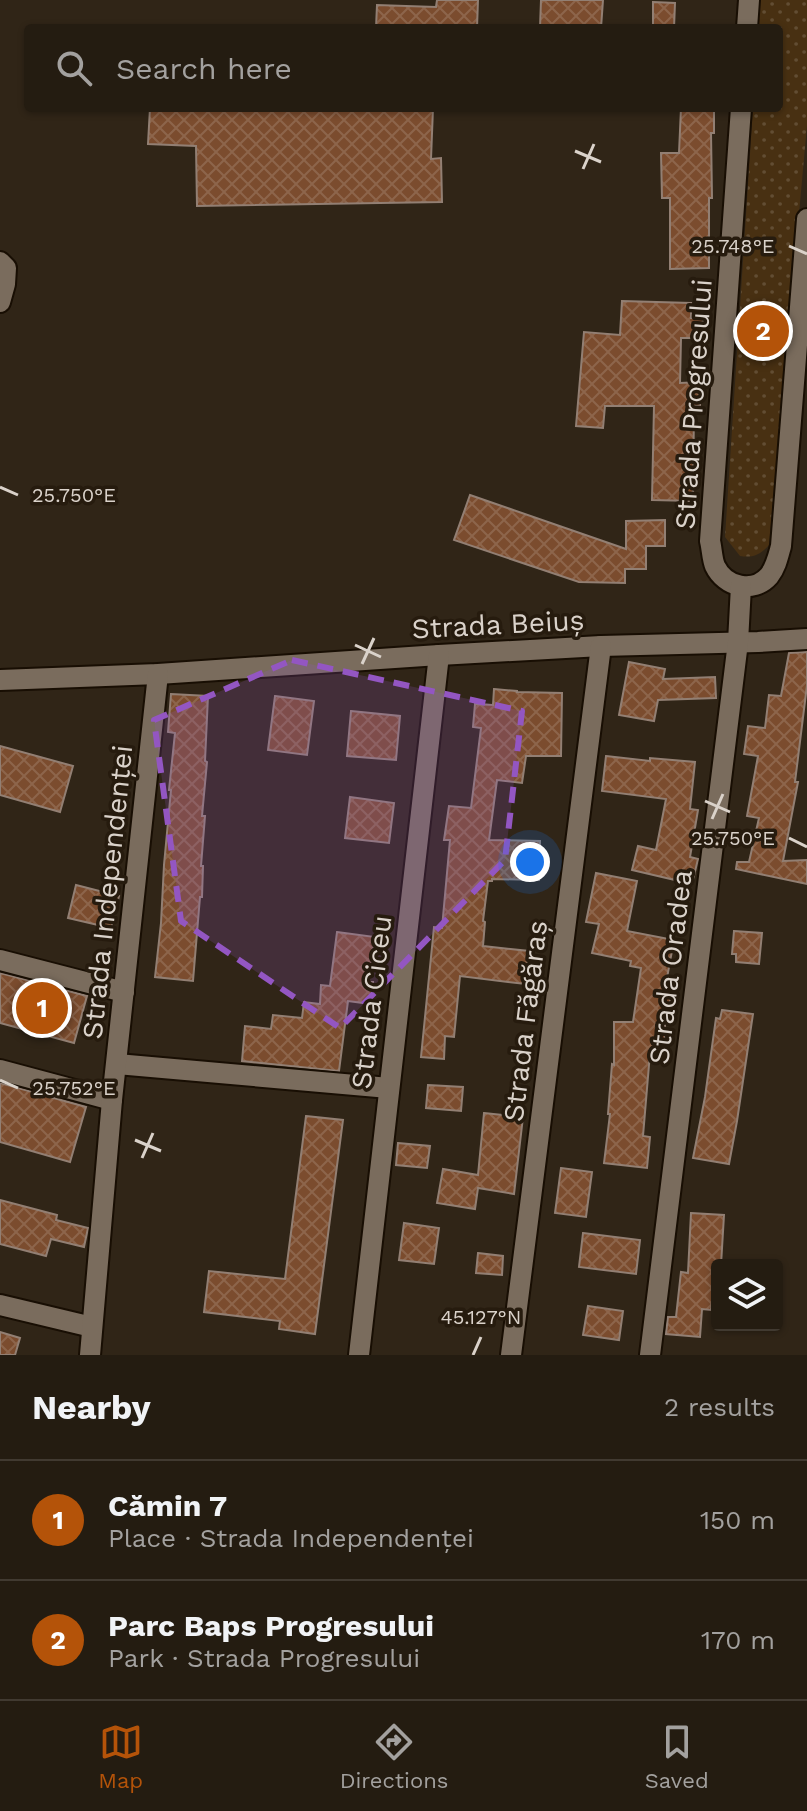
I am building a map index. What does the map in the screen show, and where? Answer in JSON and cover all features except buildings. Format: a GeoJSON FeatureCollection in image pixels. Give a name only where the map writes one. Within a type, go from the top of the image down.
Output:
{"type":"FeatureCollection","features":[{"type":"Feature","properties":{"kind":"street"},"geometry":{"type":"LineString","coordinates":[[747,24],[749,0]]}},
{"type":"Feature","properties":{"kind":"street","name":"Strada Progresului"},"geometry":{"type":"LineString","coordinates":[[741,112],[710,541],[714,564],[725,581],[741,586]]}},
{"type":"Feature","properties":{"kind":"street"},"geometry":{"type":"LineString","coordinates":[[741,586],[756,585],[767,578],[776,564],[781,546],[807,219]]}},
{"type":"Feature","properties":{"kind":"street"},"geometry":{"type":"LineString","coordinates":[[0,262],[6,268],[2,293]]}},
{"type":"Feature","properties":{"kind":"street","name":"Strada Oradea"},"geometry":{"type":"LineString","coordinates":[[650,1355],[738,642],[741,586]]}},
{"type":"Feature","properties":{"kind":"street","name":"Strada Beiuș"},"geometry":{"type":"LineString","coordinates":[[0,680],[158,674],[601,646],[807,639]]}},
{"type":"Feature","properties":{"kind":"street","name":"Strada Făgăraș"},"geometry":{"type":"LineString","coordinates":[[511,1355],[601,646]]}},
{"type":"Feature","properties":{"kind":"street","name":"Strada Ciceu"},"geometry":{"type":"LineString","coordinates":[[359,1355],[439,655]]}},
{"type":"Feature","properties":{"kind":"street","name":"Strada Independenței"},"geometry":{"type":"LineString","coordinates":[[90,1355],[112,1100],[158,674]]}},
{"type":"Feature","properties":{"kind":"street"},"geometry":{"type":"LineString","coordinates":[[0,960],[124,992]]}},
{"type":"Feature","properties":{"kind":"street"},"geometry":{"type":"LineString","coordinates":[[117,1064],[389,1088]]}},
{"type":"Feature","properties":{"kind":"street"},"geometry":{"type":"LineString","coordinates":[[0,1070],[112,1100]]}},
{"type":"Feature","properties":{"kind":"street"},"geometry":{"type":"LineString","coordinates":[[0,1305],[92,1327]]}},
{"type":"Feature","properties":{"kind":"highlighted area"},"geometry":{"type":"Polygon","coordinates":[[[292,660],[522,711],[505,860],[340,1028],[181,921],[154,720],[292,660]]]}},
{"type":"Feature","properties":{"kind":"shaded area"},"geometry":{"type":"Polygon","coordinates":[[[760,0],[807,0],[807,125],[769,545],[756,555],[745,557],[740,556],[725,537],[753,112],[783,112],[783,24],[758,24],[760,0]]]}},
{"type":"Feature","properties":{"kind":"place","name":"Parc Baps Progresului"},"geometry":{"type":"Point","coordinates":[763,331]}},
{"type":"Feature","properties":{"kind":"place","name":"Cămin 7"},"geometry":{"type":"Point","coordinates":[42,1008]}}]}
